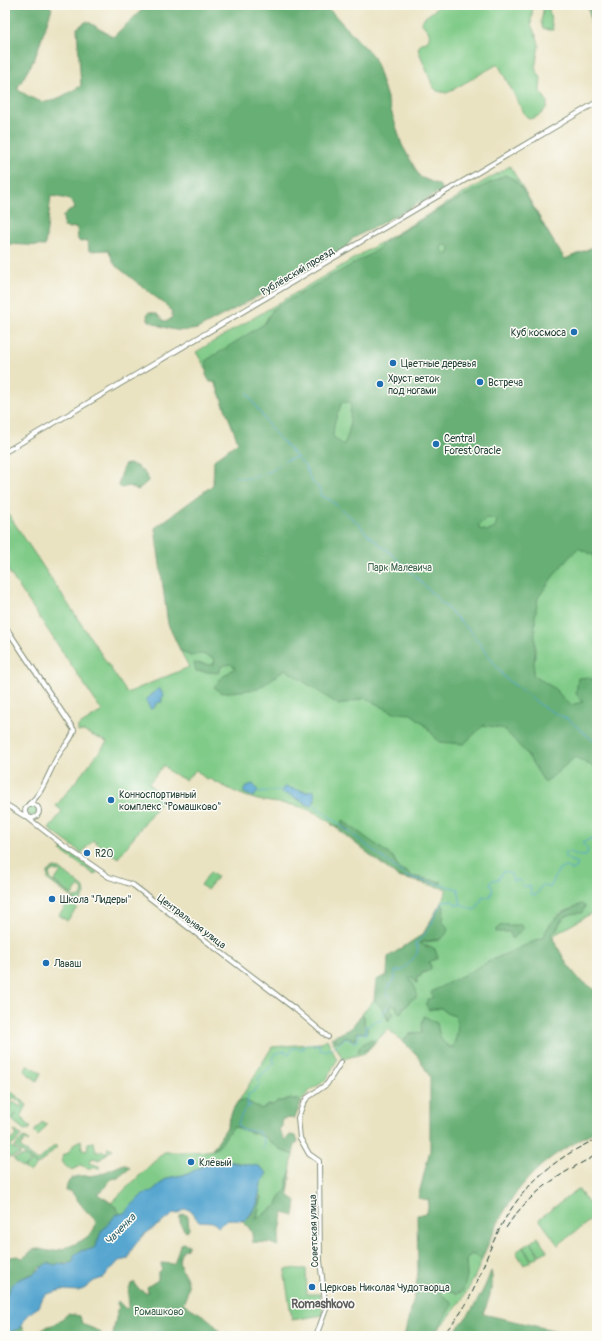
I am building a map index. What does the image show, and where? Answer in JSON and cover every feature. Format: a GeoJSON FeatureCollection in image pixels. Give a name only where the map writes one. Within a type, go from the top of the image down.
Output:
{"type":"FeatureCollection","features":[{"type":"Feature","properties":{"kind":"street","name":"Рублёвский проезд"},"geometry":{"type":"LineString","coordinates":[[5,452],[597,102]]}},
{"type":"Feature","properties":{"kind":"street"},"geometry":{"type":"LineString","coordinates":[[5,626],[74,730],[72,736],[52,766],[39,795],[24,811],[27,817],[34,818],[39,812]]}},
{"type":"Feature","properties":{"kind":"street"},"geometry":{"type":"LineString","coordinates":[[39,795],[38,823],[41,828]]}},
{"type":"Feature","properties":{"kind":"street","name":"Центральная улица"},"geometry":{"type":"LineString","coordinates":[[5,804],[27,817],[109,877],[133,885],[295,1009],[328,1037]]}},
{"type":"Feature","properties":{"kind":"street"},"geometry":{"type":"LineString","coordinates":[[12,808],[20,809],[28,805],[35,805],[39,812]]}},
{"type":"Feature","properties":{"kind":"street","name":"Советская улица"},"geometry":{"type":"LineString","coordinates":[[316,1336],[326,1309],[320,1261],[319,1161],[309,1154],[300,1138],[298,1118],[307,1098],[327,1084],[341,1062]]}},
{"type":"Feature","properties":{"kind":"green space"},"geometry":{"type":"Polygon","coordinates":[[[5,5],[49,5],[52,8],[35,58],[17,89],[27,96],[43,101],[55,100],[81,86],[77,28],[87,21],[113,37],[147,5],[301,5],[304,10],[312,14],[327,7],[374,57],[402,145],[420,177],[439,185],[443,190],[352,239],[343,251],[197,329],[184,331],[160,326],[148,320],[147,315],[149,312],[157,314],[164,321],[168,321],[172,317],[172,312],[167,306],[115,265],[108,250],[89,251],[88,241],[80,242],[78,240],[77,227],[64,227],[63,216],[68,211],[75,209],[74,204],[69,199],[51,196],[45,246],[5,244],[5,5]]]}},
{"type":"Feature","properties":{"kind":"green space"},"geometry":{"type":"Polygon","coordinates":[[[439,5],[533,5],[531,24],[539,46],[535,68],[541,78],[540,91],[547,101],[547,107],[540,115],[530,119],[525,115],[498,64],[447,93],[437,91],[433,87],[418,49],[421,43],[427,42],[429,39],[429,33],[421,22],[439,5]]]}},
{"type":"Feature","properties":{"kind":"green space"},"geometry":{"type":"Polygon","coordinates":[[[544,5],[548,5],[553,30],[543,28],[541,22],[544,5]]]}},
{"type":"Feature","properties":{"kind":"green space"},"geometry":{"type":"Polygon","coordinates":[[[588,5],[597,5],[597,60],[588,5]]]}},
{"type":"Feature","properties":{"kind":"green space","name":"Парк Малевича"},"geometry":{"type":"Polygon","coordinates":[[[510,166],[564,260],[597,245],[597,910],[554,935],[553,940],[551,934],[557,930],[561,921],[584,907],[581,904],[558,915],[545,937],[492,960],[442,1007],[446,1013],[455,1016],[457,1020],[457,1032],[452,1048],[445,1044],[439,1035],[437,1023],[423,1032],[409,1034],[403,1042],[388,1029],[365,1053],[343,1059],[331,1038],[336,1037],[342,1040],[346,1036],[353,1040],[356,1039],[357,1032],[360,1031],[364,1025],[364,1016],[362,1014],[374,1000],[385,1012],[388,1021],[392,1003],[396,1006],[400,1013],[410,1000],[409,977],[413,977],[416,983],[417,976],[430,970],[431,967],[429,962],[435,949],[428,945],[421,945],[419,943],[440,940],[444,907],[441,903],[447,889],[398,877],[438,884],[441,882],[410,876],[409,873],[399,869],[393,857],[342,821],[341,824],[349,830],[339,828],[317,813],[306,809],[293,805],[258,800],[246,796],[210,779],[207,780],[196,770],[185,780],[170,772],[164,765],[149,783],[161,798],[161,801],[118,858],[93,840],[82,853],[49,829],[62,811],[56,806],[107,742],[83,731],[78,732],[78,726],[102,711],[5,566],[5,509],[127,693],[189,667],[180,650],[188,655],[221,485],[247,438],[196,352],[510,166]],[[160,689],[151,694],[155,707],[157,703],[162,701],[162,692],[160,689]],[[301,790],[290,795],[310,806],[307,792],[301,790]]]}},
{"type":"Feature","properties":{"kind":"green space","name":"Парк Малевича"},"geometry":{"type":"Polygon","coordinates":[[[505,175],[515,180],[525,193],[545,229],[565,259],[597,246],[597,574],[593,555],[578,548],[557,571],[538,598],[535,617],[535,654],[533,675],[554,688],[570,705],[583,702],[576,694],[578,678],[589,677],[597,683],[597,769],[575,757],[545,783],[526,753],[504,729],[484,725],[464,744],[439,742],[423,723],[411,714],[394,713],[365,698],[339,705],[285,669],[258,689],[221,693],[214,687],[221,678],[235,668],[231,664],[222,666],[218,673],[196,671],[194,663],[213,665],[215,659],[202,654],[190,656],[180,650],[168,624],[155,528],[213,485],[214,460],[238,442],[215,382],[210,382],[206,375],[207,366],[205,361],[264,324],[273,309],[376,251],[385,241],[451,203],[505,175]],[[446,245],[442,246],[441,249],[445,254],[449,254],[450,247],[446,245]],[[342,402],[334,424],[333,436],[343,445],[349,430],[351,403],[342,402]],[[486,518],[479,525],[479,529],[488,531],[495,528],[497,520],[486,518]]]}},
{"type":"Feature","properties":{"kind":"green space"},"geometry":{"type":"Polygon","coordinates":[[[124,465],[135,465],[149,480],[138,490],[129,486],[121,488],[118,485],[124,465]]]}},
{"type":"Feature","properties":{"kind":"green space"},"geometry":{"type":"Polygon","coordinates":[[[32,805],[36,807],[38,811],[36,815],[32,817],[28,815],[26,811],[28,807],[32,805]]]}},
{"type":"Feature","properties":{"kind":"green space"},"geometry":{"type":"Polygon","coordinates":[[[342,820],[393,857],[399,869],[409,873],[411,876],[442,882],[438,884],[398,877],[331,824],[349,830],[341,824],[342,820]]]}},
{"type":"Feature","properties":{"kind":"green space"},"geometry":{"type":"Polygon","coordinates":[[[64,848],[97,872],[95,875],[61,851],[64,848]]]}},
{"type":"Feature","properties":{"kind":"green space"},"geometry":{"type":"Polygon","coordinates":[[[54,868],[60,869],[84,888],[85,894],[80,902],[82,904],[81,905],[48,880],[48,872],[54,868]],[[53,870],[49,874],[51,880],[74,898],[81,897],[83,891],[79,886],[72,895],[54,881],[61,872],[53,870]]]}},
{"type":"Feature","properties":{"kind":"green space"},"geometry":{"type":"Polygon","coordinates":[[[210,872],[217,877],[207,890],[201,885],[210,872]]]}},
{"type":"Feature","properties":{"kind":"green space"},"geometry":{"type":"Polygon","coordinates":[[[69,902],[77,908],[67,921],[59,915],[69,902]]]}},
{"type":"Feature","properties":{"kind":"green space"},"geometry":{"type":"Polygon","coordinates":[[[441,903],[444,907],[443,922],[448,928],[446,933],[437,940],[419,943],[435,949],[438,958],[429,962],[431,967],[430,970],[422,973],[420,977],[417,976],[417,984],[413,977],[409,978],[416,990],[416,998],[410,1000],[407,1006],[403,1007],[402,1012],[399,1013],[396,1006],[392,1004],[390,1010],[394,1014],[390,1017],[389,1021],[385,1012],[374,1000],[376,980],[387,975],[388,957],[423,934],[441,903]]]}},
{"type":"Feature","properties":{"kind":"green space"},"geometry":{"type":"Polygon","coordinates":[[[581,904],[585,906],[582,913],[564,917],[551,935],[567,964],[579,979],[597,991],[597,1131],[556,1154],[541,1166],[517,1192],[498,1224],[482,1259],[471,1254],[466,1260],[467,1277],[463,1291],[457,1294],[441,1289],[441,1294],[453,1303],[437,1330],[430,1336],[404,1336],[415,1294],[418,1271],[417,1215],[427,1213],[429,1200],[418,1198],[430,1150],[430,1077],[417,1055],[403,1042],[409,1034],[422,1032],[421,1028],[424,1016],[437,1023],[439,1035],[445,1044],[452,1048],[457,1032],[455,1016],[446,1013],[442,1008],[429,1010],[426,1005],[427,999],[433,998],[431,992],[492,960],[544,937],[546,930],[558,916],[581,904]]]}},
{"type":"Feature","properties":{"kind":"green space"},"geometry":{"type":"Polygon","coordinates":[[[502,925],[521,925],[524,928],[512,939],[510,932],[496,932],[496,929],[502,925]]]}},
{"type":"Feature","properties":{"kind":"green space"},"geometry":{"type":"Polygon","coordinates":[[[362,1014],[364,1016],[364,1024],[368,1029],[366,1033],[357,1032],[355,1040],[346,1036],[339,1042],[334,1041],[335,1037],[331,1038],[350,1029],[362,1014]]]}},
{"type":"Feature","properties":{"kind":"green space"},"geometry":{"type":"Polygon","coordinates":[[[327,1039],[337,1060],[326,1080],[308,1092],[301,1102],[298,1099],[287,1099],[278,1101],[273,1105],[268,1105],[262,1109],[244,1101],[239,1101],[272,1047],[321,1043],[327,1039]]]}},
{"type":"Feature","properties":{"kind":"green space"},"geometry":{"type":"Polygon","coordinates":[[[371,1039],[375,1040],[367,1050],[358,1052],[360,1046],[371,1039]]]}},
{"type":"Feature","properties":{"kind":"green space"},"geometry":{"type":"Polygon","coordinates":[[[28,1065],[41,1073],[37,1081],[24,1071],[28,1065]]]}},
{"type":"Feature","properties":{"kind":"green space"},"geometry":{"type":"Polygon","coordinates":[[[6,1090],[9,1090],[23,1101],[21,1103],[14,1097],[5,1109],[5,1091],[10,1094],[6,1090]]]}},
{"type":"Feature","properties":{"kind":"green space"},"geometry":{"type":"Polygon","coordinates":[[[291,1098],[294,1100],[298,1099],[301,1102],[295,1118],[282,1119],[282,1126],[279,1130],[285,1140],[290,1135],[296,1136],[298,1142],[295,1144],[293,1155],[281,1150],[265,1137],[235,1127],[229,1132],[219,1146],[212,1150],[227,1127],[233,1109],[238,1101],[244,1100],[262,1109],[268,1105],[273,1105],[278,1101],[291,1098]]]}},
{"type":"Feature","properties":{"kind":"green space"},"geometry":{"type":"Polygon","coordinates":[[[23,1101],[27,1105],[21,1117],[30,1126],[30,1129],[24,1130],[12,1120],[17,1113],[11,1119],[5,1115],[13,1102],[21,1107],[23,1101]]]}},
{"type":"Feature","properties":{"kind":"green space"},"geometry":{"type":"Polygon","coordinates":[[[42,1122],[47,1125],[38,1136],[34,1132],[42,1122]]]}},
{"type":"Feature","properties":{"kind":"green space"},"geometry":{"type":"Polygon","coordinates":[[[235,1127],[265,1137],[281,1150],[293,1155],[287,1189],[282,1194],[276,1206],[257,1220],[261,1196],[258,1197],[261,1184],[267,1173],[261,1167],[235,1162],[213,1160],[188,1174],[167,1178],[152,1191],[143,1194],[124,1213],[120,1214],[116,1207],[110,1204],[164,1152],[198,1152],[215,1149],[221,1144],[229,1131],[235,1127]]]}},
{"type":"Feature","properties":{"kind":"green space"},"geometry":{"type":"Polygon","coordinates":[[[15,1131],[21,1135],[14,1144],[9,1145],[5,1142],[5,1135],[12,1140],[17,1134],[14,1132],[15,1131]]]}},
{"type":"Feature","properties":{"kind":"green space"},"geometry":{"type":"Polygon","coordinates":[[[24,1137],[29,1141],[28,1142],[25,1140],[20,1147],[38,1161],[55,1145],[57,1147],[38,1165],[15,1147],[24,1137]]]}},
{"type":"Feature","properties":{"kind":"green space"},"geometry":{"type":"Polygon","coordinates":[[[81,1140],[82,1149],[87,1150],[88,1143],[94,1142],[96,1152],[103,1151],[107,1153],[108,1147],[113,1149],[99,1160],[94,1158],[90,1160],[89,1163],[99,1166],[100,1168],[87,1168],[81,1165],[72,1170],[64,1164],[62,1159],[63,1154],[67,1154],[75,1143],[81,1140]]]}},
{"type":"Feature","properties":{"kind":"green space"},"geometry":{"type":"Polygon","coordinates":[[[11,1146],[20,1153],[20,1155],[5,1159],[5,1147],[11,1146]]]}},
{"type":"Feature","properties":{"kind":"green space"},"geometry":{"type":"Polygon","coordinates":[[[25,1156],[31,1160],[23,1168],[13,1159],[25,1156]]]}},
{"type":"Feature","properties":{"kind":"green space"},"geometry":{"type":"Polygon","coordinates":[[[32,1161],[37,1165],[30,1172],[24,1168],[32,1161]]]}},
{"type":"Feature","properties":{"kind":"green space"},"geometry":{"type":"Polygon","coordinates":[[[124,1164],[130,1168],[118,1178],[111,1179],[103,1190],[97,1194],[113,1205],[120,1214],[116,1215],[101,1232],[96,1246],[92,1249],[80,1251],[73,1262],[40,1267],[34,1274],[28,1275],[14,1283],[5,1303],[5,1258],[17,1256],[23,1258],[36,1249],[48,1251],[59,1250],[73,1245],[87,1237],[92,1232],[95,1226],[95,1219],[84,1209],[71,1191],[66,1191],[67,1184],[70,1180],[78,1176],[100,1174],[124,1164]]]}},
{"type":"Feature","properties":{"kind":"green space"},"geometry":{"type":"Polygon","coordinates":[[[291,1170],[288,1195],[296,1201],[294,1216],[283,1213],[278,1246],[270,1243],[252,1242],[252,1232],[242,1221],[251,1215],[261,1196],[256,1219],[276,1206],[282,1194],[287,1189],[287,1180],[291,1170]]]}},
{"type":"Feature","properties":{"kind":"green space"},"geometry":{"type":"Polygon","coordinates":[[[578,1189],[597,1215],[558,1245],[539,1219],[578,1189]]]}},
{"type":"Feature","properties":{"kind":"green space"},"geometry":{"type":"Polygon","coordinates":[[[184,1214],[188,1216],[189,1228],[187,1231],[185,1231],[180,1224],[180,1216],[184,1214]]]}},
{"type":"Feature","properties":{"kind":"green space"},"geometry":{"type":"Polygon","coordinates":[[[538,1237],[547,1251],[540,1255],[531,1242],[538,1237]]]}},
{"type":"Feature","properties":{"kind":"green space"},"geometry":{"type":"Polygon","coordinates":[[[531,1242],[539,1256],[532,1260],[523,1247],[531,1242]]]}},
{"type":"Feature","properties":{"kind":"green space","name":"Ромашково"},"geometry":{"type":"Polygon","coordinates":[[[183,1243],[189,1245],[186,1250],[184,1249],[179,1260],[188,1283],[188,1292],[183,1304],[200,1313],[215,1325],[221,1336],[113,1336],[119,1308],[117,1303],[118,1301],[126,1309],[129,1306],[128,1291],[134,1282],[137,1288],[146,1293],[148,1292],[147,1287],[158,1280],[158,1273],[162,1269],[161,1263],[174,1264],[180,1245],[183,1243]]]}},
{"type":"Feature","properties":{"kind":"green space"},"geometry":{"type":"Polygon","coordinates":[[[523,1247],[531,1261],[524,1265],[516,1252],[523,1247]]]}},
{"type":"Feature","properties":{"kind":"green space"},"geometry":{"type":"Polygon","coordinates":[[[471,1254],[482,1259],[478,1269],[469,1288],[458,1305],[437,1330],[441,1289],[457,1294],[467,1277],[466,1260],[471,1254]]]}},
{"type":"Feature","properties":{"kind":"green space"},"geometry":{"type":"Polygon","coordinates":[[[286,1269],[306,1269],[307,1294],[320,1294],[323,1315],[292,1320],[285,1276],[286,1269]]]}},
{"type":"Feature","properties":{"kind":"green space"},"geometry":{"type":"Polygon","coordinates":[[[491,1271],[492,1287],[483,1314],[579,1336],[449,1336],[469,1314],[491,1271]]]}},
{"type":"Feature","properties":{"kind":"green space"},"geometry":{"type":"Polygon","coordinates":[[[68,1314],[80,1316],[82,1324],[99,1331],[104,1336],[41,1336],[43,1328],[55,1324],[68,1314]]]}},
{"type":"Feature","properties":{"kind":"green space"},"geometry":{"type":"Polygon","coordinates":[[[22,1326],[24,1334],[27,1336],[7,1336],[12,1331],[22,1326]]]}},
{"type":"Feature","properties":{"kind":"water"},"geometry":{"type":"Polygon","coordinates":[[[159,688],[164,696],[161,699],[162,702],[157,703],[154,708],[150,709],[146,700],[159,688]]]}},
{"type":"Feature","properties":{"kind":"water"},"geometry":{"type":"Polygon","coordinates":[[[253,784],[258,791],[254,797],[244,793],[244,789],[253,784]]]}},
{"type":"Feature","properties":{"kind":"water"},"geometry":{"type":"Polygon","coordinates":[[[286,787],[307,792],[312,790],[314,791],[315,800],[311,806],[290,795],[281,793],[283,788],[286,787]]]}},
{"type":"Feature","properties":{"kind":"water"},"geometry":{"type":"Polygon","coordinates":[[[213,1160],[259,1166],[267,1173],[261,1184],[257,1205],[246,1220],[239,1221],[228,1219],[218,1227],[213,1222],[199,1221],[190,1211],[185,1209],[178,1214],[174,1213],[142,1236],[132,1249],[128,1259],[119,1261],[103,1278],[94,1281],[84,1289],[78,1291],[62,1290],[47,1294],[43,1297],[39,1307],[30,1313],[26,1318],[21,1328],[12,1331],[5,1336],[5,1302],[9,1290],[15,1282],[35,1273],[48,1263],[56,1265],[59,1263],[65,1265],[73,1262],[74,1255],[80,1251],[92,1249],[96,1246],[101,1232],[116,1215],[124,1213],[143,1194],[152,1191],[167,1178],[188,1174],[213,1160]]]}},
{"type":"Feature","properties":{"kind":"waterway"},"geometry":{"type":"LineString","coordinates":[[247,393],[272,430],[305,466],[311,481],[319,488],[321,496],[329,499],[359,524],[366,533],[393,555],[418,579],[472,633],[504,677],[543,707],[569,720],[597,744]]}},
{"type":"Feature","properties":{"kind":"waterway"},"geometry":{"type":"LineString","coordinates":[[284,461],[297,457]]}},
{"type":"Feature","properties":{"kind":"waterway"},"geometry":{"type":"LineString","coordinates":[[235,476],[239,478],[252,478],[265,474],[280,465]]}},
{"type":"Feature","properties":{"kind":"waterway"},"geometry":{"type":"LineString","coordinates":[[257,792],[282,790]]}},
{"type":"Feature","properties":{"kind":"waterway"},"geometry":{"type":"LineString","coordinates":[[312,803],[406,876],[458,889],[461,904]]}},
{"type":"Feature","properties":{"kind":"waterway","name":"Чаченка"},"geometry":{"type":"LineString","coordinates":[[263,1149],[264,1141],[259,1132],[241,1129],[237,1125],[244,1110],[251,1105],[247,1105],[248,1094],[253,1092],[260,1084],[258,1080],[259,1077],[275,1063],[273,1059],[275,1054],[284,1051],[289,1054],[293,1048],[304,1049],[303,1045],[319,1044],[320,1050],[328,1050],[346,1037],[353,1042],[357,1041],[359,1033],[366,1034],[365,1026],[369,1026],[374,1021],[381,1021],[385,1009],[388,1008],[392,1001],[386,991],[395,978],[395,972],[398,970],[402,971],[417,954],[418,946],[415,945],[416,942],[424,935],[433,921],[440,905],[444,902],[452,901],[456,905],[461,904],[473,910],[477,908],[483,896],[490,898],[493,888],[490,884],[493,880],[499,879],[502,872],[505,871],[511,874],[513,881],[520,880],[523,887],[530,885],[531,894],[536,895],[543,884],[550,888],[559,869],[566,867],[572,870],[577,867],[577,862],[571,861],[565,857],[565,852],[586,856],[588,850],[582,843],[597,836]]}},
{"type":"Feature","properties":{"kind":"railway"},"geometry":{"type":"LineString","coordinates":[[441,1336],[452,1324],[468,1300],[504,1220],[525,1191],[537,1178],[565,1156],[597,1139]]}},
{"type":"Feature","properties":{"kind":"railway"},"geometry":{"type":"LineString","coordinates":[[506,1228],[524,1205],[546,1185],[597,1155]]}},
{"type":"Feature","properties":{"kind":"place","name":"Куб космоса"},"geometry":{"type":"Point","coordinates":[574,332]}},
{"type":"Feature","properties":{"kind":"place","name":"Цветные деревья"},"geometry":{"type":"Point","coordinates":[393,363]}},
{"type":"Feature","properties":{"kind":"place","name":"Встреча"},"geometry":{"type":"Point","coordinates":[480,382]}},
{"type":"Feature","properties":{"kind":"place","name":"Хруст веток под ногами"},"geometry":{"type":"Point","coordinates":[380,384]}},
{"type":"Feature","properties":{"kind":"place","name":"Central Forest Oracle"},"geometry":{"type":"Point","coordinates":[436,444]}},
{"type":"Feature","properties":{"kind":"place","name":"Конноспортивный комплекс \"Ромашково\""},"geometry":{"type":"Point","coordinates":[111,800]}},
{"type":"Feature","properties":{"kind":"place","name":"R20"},"geometry":{"type":"Point","coordinates":[87,853]}},
{"type":"Feature","properties":{"kind":"place","name":"Школа \"Лидеры\""},"geometry":{"type":"Point","coordinates":[52,899]}},
{"type":"Feature","properties":{"kind":"place","name":"Лаваш"},"geometry":{"type":"Point","coordinates":[46,963]}},
{"type":"Feature","properties":{"kind":"place","name":"Клёвый"},"geometry":{"type":"Point","coordinates":[191,1162]}},
{"type":"Feature","properties":{"kind":"place","name":"Церковь Николая Чудотворца"},"geometry":{"type":"Point","coordinates":[312,1287]}},
{"type":"Feature","properties":{"kind":"district","name":"Romashkovo"},"geometry":{"type":"Point","coordinates":[323,1304]}}]}
